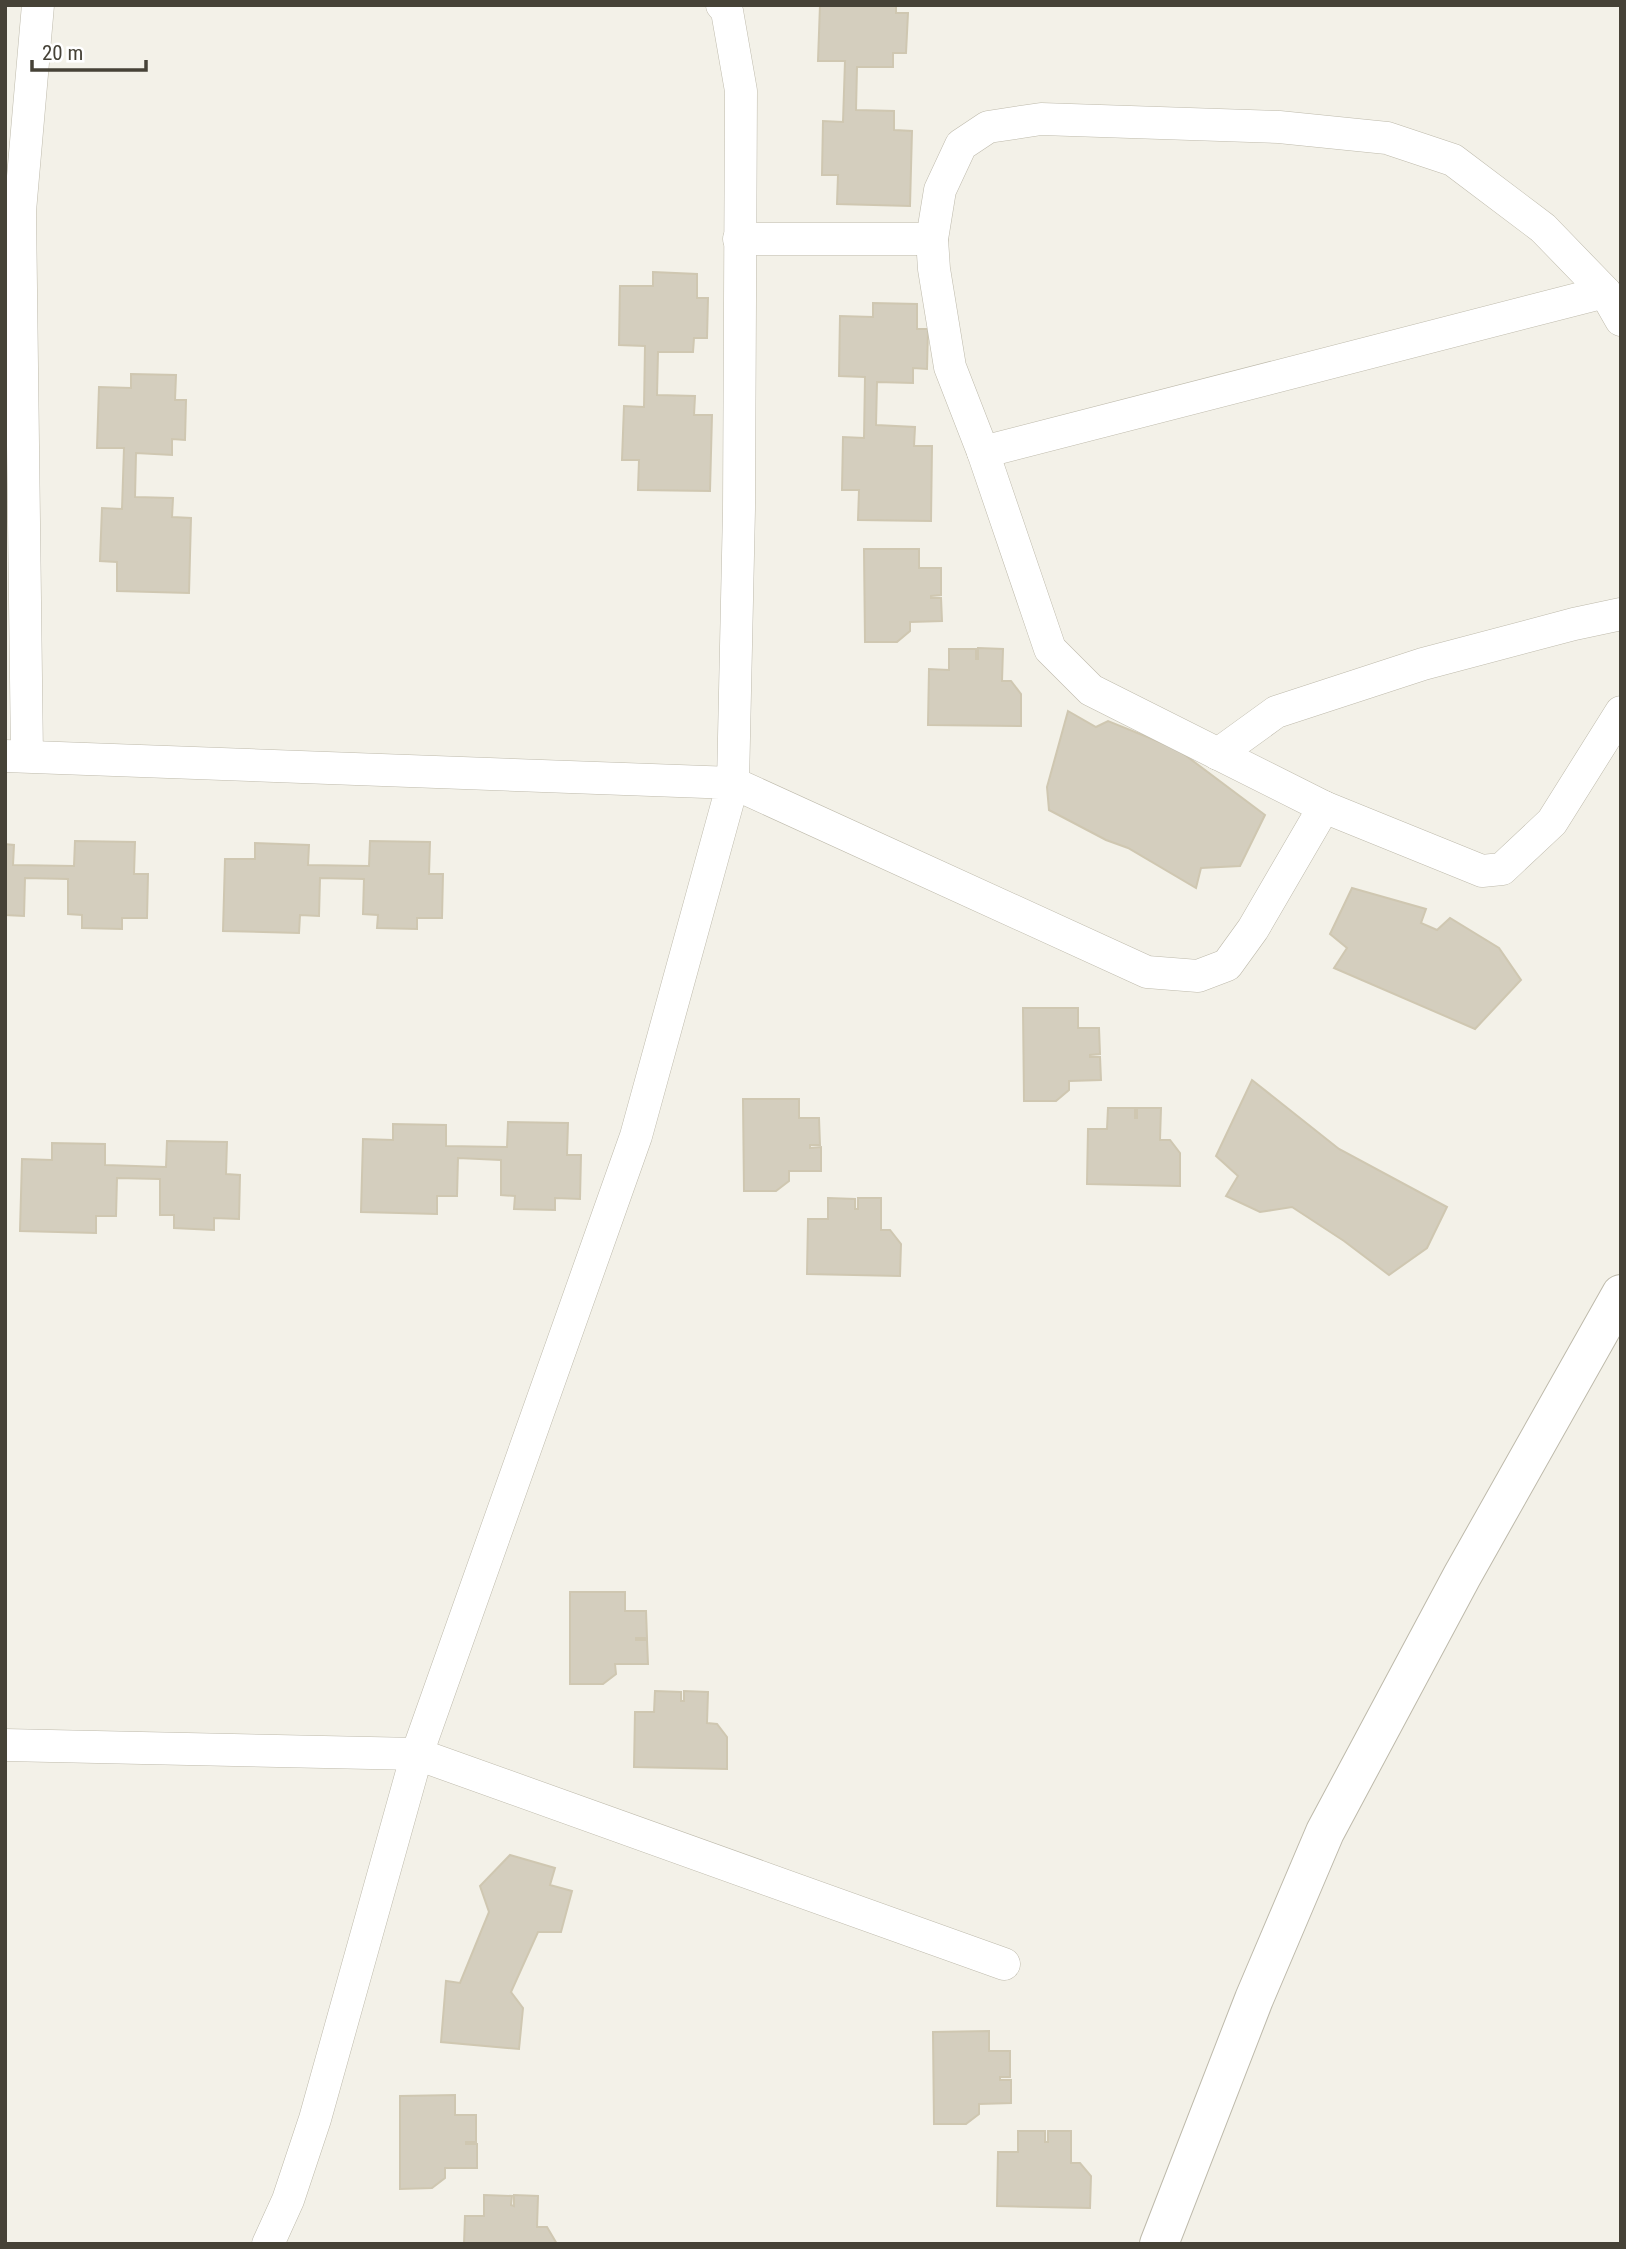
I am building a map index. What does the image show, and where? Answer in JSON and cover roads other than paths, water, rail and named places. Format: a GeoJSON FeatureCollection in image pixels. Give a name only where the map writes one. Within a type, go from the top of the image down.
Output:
{"type":"FeatureCollection","features":[{"type":"Feature","properties":{"kind":"street"},"geometry":{"type":"LineString","coordinates":[[38,5],[20,211],[16,756],[733,783],[1147,972],[1198,976],[1227,965],[1253,929],[1324,807]]}},
{"type":"Feature","properties":{"kind":"street"},"geometry":{"type":"LineString","coordinates":[[268,2244],[288,2200],[315,2119],[417,1754],[636,1136],[733,783],[739,509],[741,91],[727,11],[722,5]]}},
{"type":"Feature","properties":{"kind":"street"},"geometry":{"type":"LineString","coordinates":[[1621,320],[1605,292],[1543,228],[1453,160],[1387,138],[1279,127],[1041,119],[988,127],[961,145],[940,190],[932,239],[934,269],[950,367],[983,452],[1050,649],[1091,690],[1324,807],[1482,871],[1502,869],[1552,822],[1621,712]]}},
{"type":"Feature","properties":{"kind":"street"},"geometry":{"type":"LineString","coordinates":[[739,239],[932,239]]}},
{"type":"Feature","properties":{"kind":"street"},"geometry":{"type":"LineString","coordinates":[[983,452],[1605,292]]}},
{"type":"Feature","properties":{"kind":"street"},"geometry":{"type":"LineString","coordinates":[[1218,754],[1276,712],[1423,664],[1621,614]]}},
{"type":"Feature","properties":{"kind":"street"},"geometry":{"type":"LineString","coordinates":[[1159,2244],[1254,1999],[1325,1832],[1462,1576],[1621,1294]]}},
{"type":"Feature","properties":{"kind":"street"},"geometry":{"type":"LineString","coordinates":[[5,1745],[417,1754],[1004,1964]]}}]}
